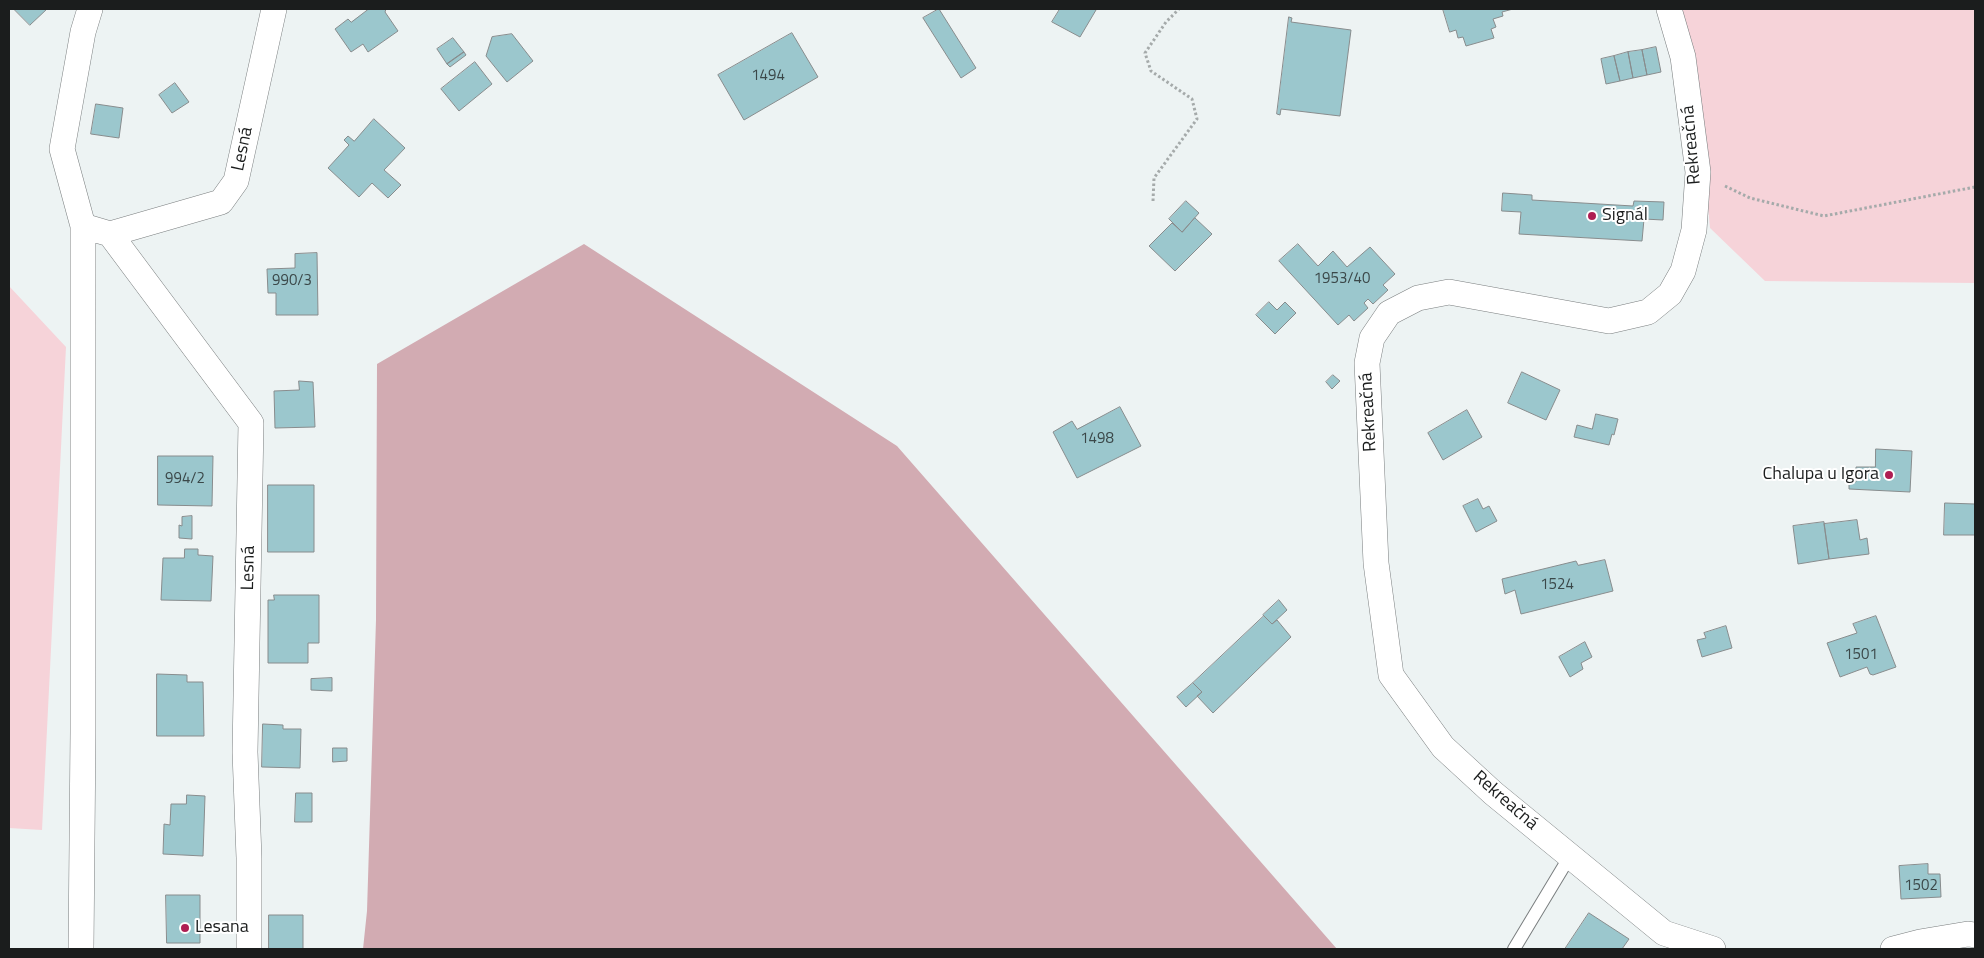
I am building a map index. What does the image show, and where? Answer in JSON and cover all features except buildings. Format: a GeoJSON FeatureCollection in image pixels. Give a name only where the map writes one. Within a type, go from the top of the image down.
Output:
{"type":"FeatureCollection","features":[{"type":"Feature","properties":{"kind":"street"},"geometry":{"type":"LineString","coordinates":[[81,949],[83,226],[62,149],[83,32],[90,9]]}},
{"type":"Feature","properties":{"kind":"street","name":"Lesná"},"geometry":{"type":"LineString","coordinates":[[249,949],[246,752],[252,424],[110,234],[221,202],[236,181],[274,9]]}},
{"type":"Feature","properties":{"kind":"street","name":"Rekreačná"},"geometry":{"type":"LineString","coordinates":[[1669,9],[1682,57],[1698,172],[1694,230],[1683,271],[1670,294],[1648,312],[1609,321],[1449,292],[1418,298],[1389,313],[1372,338],[1367,363],[1376,563],[1391,675],[1443,747],[1493,792],[1664,933],[1713,949]]}},
{"type":"Feature","properties":{"kind":"street"},"geometry":{"type":"LineString","coordinates":[[83,226],[110,234]]}},
{"type":"Feature","properties":{"kind":"street"},"geometry":{"type":"LineString","coordinates":[[1893,949],[1973,932]]}},
{"type":"Feature","properties":{"kind":"lane"},"geometry":{"type":"LineString","coordinates":[[1514,949],[1570,856]]}},
{"type":"Feature","properties":{"kind":"path"},"geometry":{"type":"LineString","coordinates":[[1153,201],[1154,178],[1197,119],[1192,99],[1150,71],[1145,53],[1166,22],[1179,9]]}},
{"type":"Feature","properties":{"kind":"path"},"geometry":{"type":"LineString","coordinates":[[1698,172],[1750,198],[1824,216],[1975,187]]}},
{"type":"Feature","properties":{"kind":"shaded area"},"geometry":{"type":"Polygon","coordinates":[[[1679,9],[1975,9],[1975,283],[1765,281],[1710,228],[1693,47],[1679,9]]]}},
{"type":"Feature","properties":{"kind":"shaded area"},"geometry":{"type":"Polygon","coordinates":[[[584,244],[897,446],[1337,949],[363,949],[367,911],[376,620],[377,364],[584,244]]]}},
{"type":"Feature","properties":{"kind":"shaded area"},"geometry":{"type":"Polygon","coordinates":[[[9,286],[66,347],[42,830],[9,828],[9,286]]]}},
{"type":"Feature","properties":{"kind":"place","name":"Signál"},"geometry":{"type":"Point","coordinates":[1592,216]}},
{"type":"Feature","properties":{"kind":"place","name":"Chalupa u Igora"},"geometry":{"type":"Point","coordinates":[1889,475]}},
{"type":"Feature","properties":{"kind":"place","name":"Lesana"},"geometry":{"type":"Point","coordinates":[185,928]}}]}
